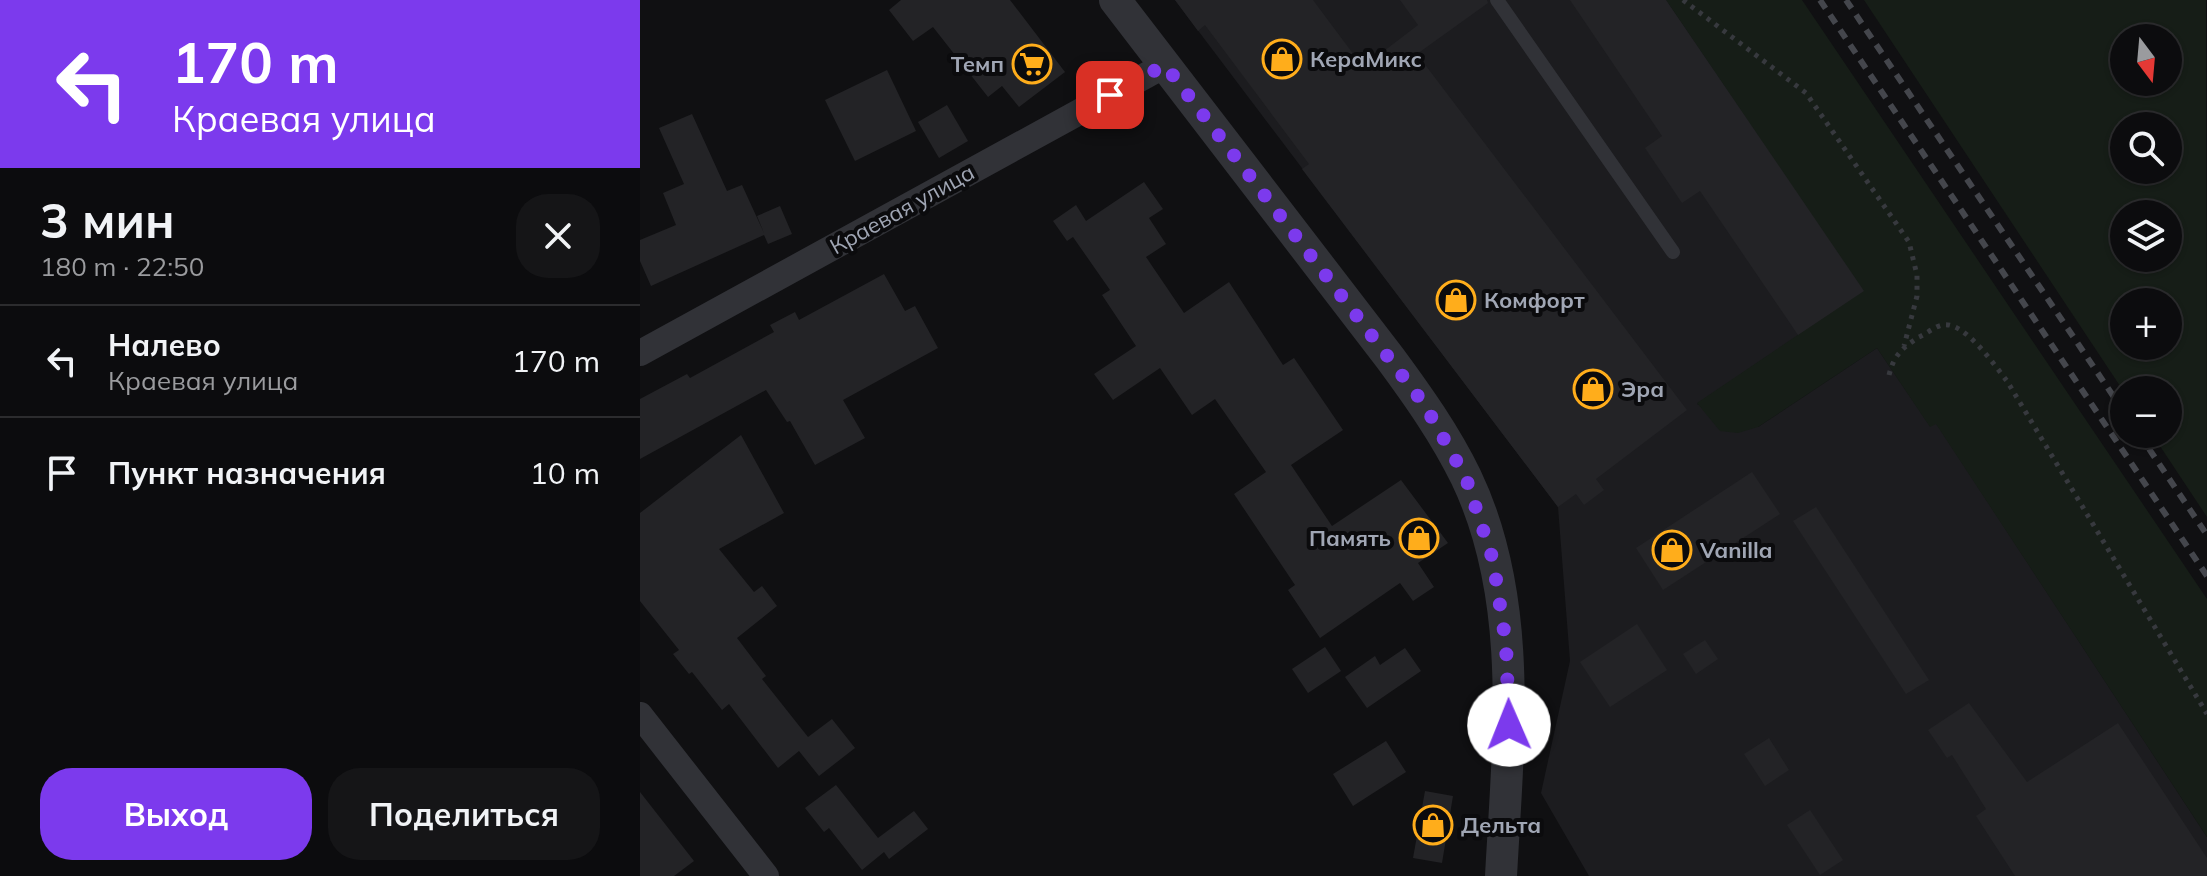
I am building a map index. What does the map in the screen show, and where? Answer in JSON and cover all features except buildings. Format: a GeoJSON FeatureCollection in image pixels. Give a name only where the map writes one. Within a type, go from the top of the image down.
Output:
{"type":"FeatureCollection","features":[{"type":"Feature","properties":{"kind":"street"},"geometry":{"type":"LineString","coordinates":[[1115,0],[1424,404],[1466,478],[1493,560],[1506,644],[1509,725],[1501,876]]}},
{"type":"Feature","properties":{"kind":"street","name":"Краевая улица"},"geometry":{"type":"LineString","coordinates":[[640,353],[1165,65]]}},
{"type":"Feature","properties":{"kind":"street"},"geometry":{"type":"LineString","coordinates":[[640,715],[766,876]]}},
{"type":"Feature","properties":{"kind":"lane"},"geometry":{"type":"LineString","coordinates":[[1497,0],[1673,252]]}},
{"type":"Feature","properties":{"kind":"path"},"geometry":{"type":"LineString","coordinates":[[1683,0],[1806,93],[1909,242],[1917,275],[1917,296],[1904,347]]}},
{"type":"Feature","properties":{"kind":"path"},"geometry":{"type":"LineString","coordinates":[[1889,375],[1893,358],[1904,347],[1940,325],[1950,325],[1982,349],[2007,381],[2207,714]]}},
{"type":"Feature","properties":{"kind":"shaded area"},"geometry":{"type":"Polygon","coordinates":[[[1175,0],[1666,0],[1864,291],[1697,404],[1758,427],[1877,348],[1930,426],[1936,423],[2207,837],[2207,876],[1589,876],[1541,793],[1570,661],[1558,507],[1175,0]]]}},
{"type":"Feature","properties":{"kind":"shaded area"},"geometry":{"type":"Polygon","coordinates":[[[1666,0],[1802,0],[2207,599],[2207,837],[1936,424],[1930,427],[1877,348],[1758,427],[1738,433],[1720,431],[1697,403],[1863,291],[1666,0]]]}},
{"type":"Feature","properties":{"kind":"shaded area"},"geometry":{"type":"Polygon","coordinates":[[[1864,0],[2206,0],[2207,517],[2161,448],[2182,448],[2182,376],[2113,376],[1864,0]]]}},
{"type":"Feature","properties":{"kind":"railway"},"geometry":{"type":"LineString","coordinates":[[1820,0],[2207,576]]}},
{"type":"Feature","properties":{"kind":"railway"},"geometry":{"type":"LineString","coordinates":[[1846,0],[2110,391]]}},
{"type":"Feature","properties":{"kind":"railway"},"geometry":{"type":"LineString","coordinates":[[2148,448],[2207,535]]}},
{"type":"Feature","properties":{"kind":"place","name":"КераМикс"},"geometry":{"type":"Point","coordinates":[1282,59]}},
{"type":"Feature","properties":{"kind":"place","name":"Темп"},"geometry":{"type":"Point","coordinates":[1032,64]}},
{"type":"Feature","properties":{"kind":"place","name":"Комфорт"},"geometry":{"type":"Point","coordinates":[1456,300]}},
{"type":"Feature","properties":{"kind":"place","name":"Эра"},"geometry":{"type":"Point","coordinates":[1593,389]}},
{"type":"Feature","properties":{"kind":"place","name":"Память"},"geometry":{"type":"Point","coordinates":[1419,538]}},
{"type":"Feature","properties":{"kind":"place","name":"Vanilla"},"geometry":{"type":"Point","coordinates":[1672,550]}},
{"type":"Feature","properties":{"kind":"place","name":"Дельта"},"geometry":{"type":"Point","coordinates":[1433,825]}},
{"type":"Feature","properties":{"kind":"route"},"geometry":{"type":"LineString","coordinates":[[1110,95],[1165,65],[1390,358],[1443,434],[1466,478],[1487,533],[1506,644],[1509,725]]}}]}
